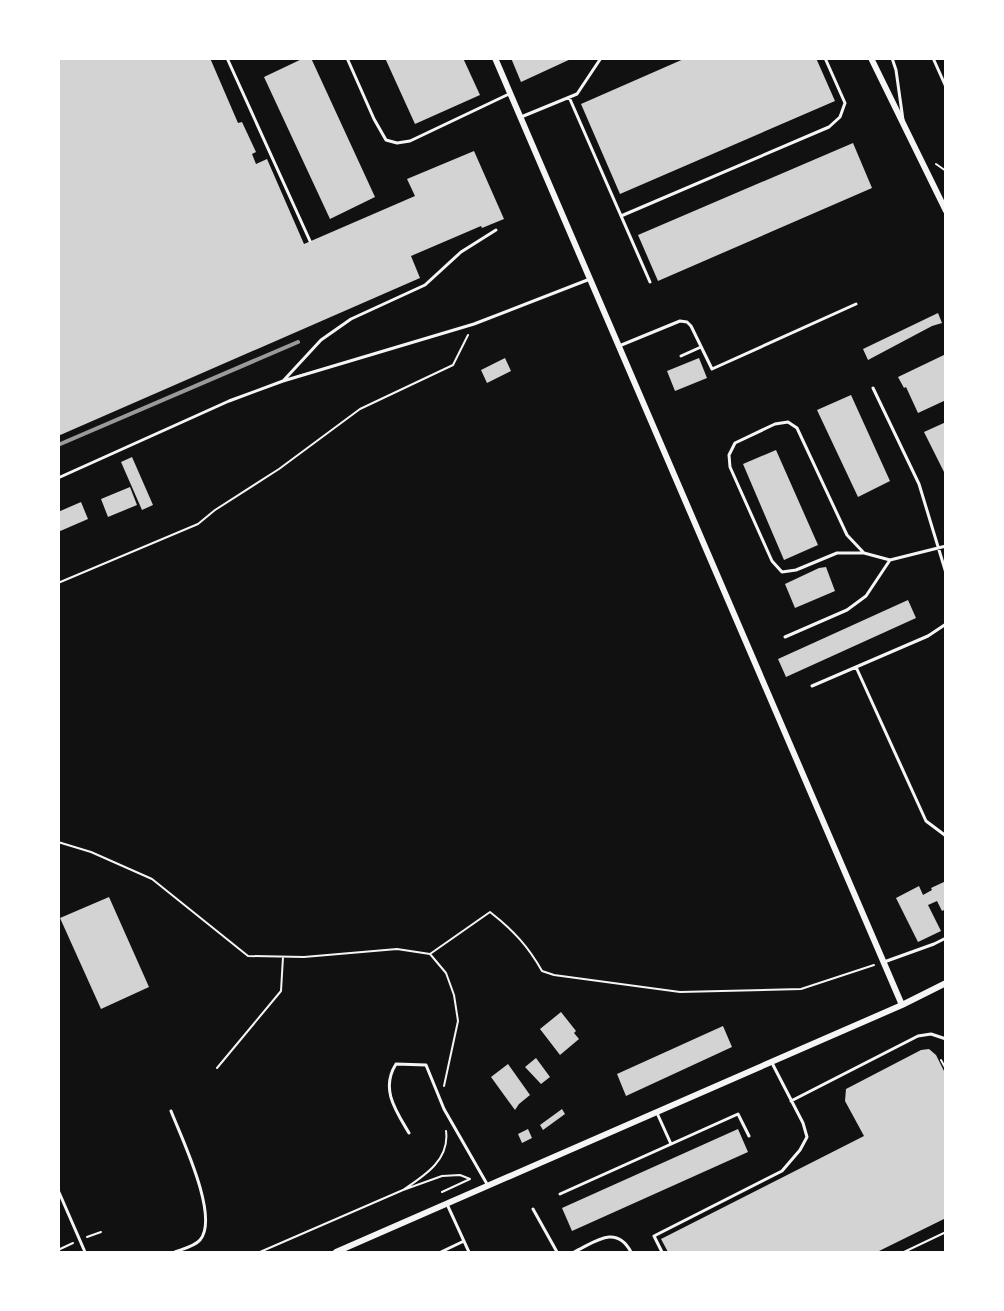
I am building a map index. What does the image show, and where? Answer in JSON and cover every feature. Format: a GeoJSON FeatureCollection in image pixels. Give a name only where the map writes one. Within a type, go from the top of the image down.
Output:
{"type":"FeatureCollection","features":[{"type":"Feature","properties":{"kind":"street"},"geometry":{"type":"LineString","coordinates":[[495,58],[902,1005]]}},
{"type":"Feature","properties":{"kind":"street"},"geometry":{"type":"LineString","coordinates":[[871,58],[945,211]]}},
{"type":"Feature","properties":{"kind":"street"},"geometry":{"type":"LineString","coordinates":[[336,1252],[902,1005],[945,983]]}},
{"type":"Feature","properties":{"kind":"lane"},"geometry":{"type":"LineString","coordinates":[[227,58],[310,241]]}},
{"type":"Feature","properties":{"kind":"lane"},"geometry":{"type":"LineString","coordinates":[[347,58],[374,119],[386,140],[397,143],[410,141],[511,94]]}},
{"type":"Feature","properties":{"kind":"lane"},"geometry":{"type":"LineString","coordinates":[[521,117],[577,94],[601,58]]}},
{"type":"Feature","properties":{"kind":"lane"},"geometry":{"type":"LineString","coordinates":[[621,216],[829,127],[840,117],[845,103],[825,58]]}},
{"type":"Feature","properties":{"kind":"lane"},"geometry":{"type":"LineString","coordinates":[[892,58],[896,70],[904,127]]}},
{"type":"Feature","properties":{"kind":"lane"},"geometry":{"type":"LineString","coordinates":[[933,58],[945,87]]}},
{"type":"Feature","properties":{"kind":"lane"},"geometry":{"type":"LineString","coordinates":[[569,97],[650,282]]}},
{"type":"Feature","properties":{"kind":"lane"},"geometry":{"type":"LineString","coordinates":[[283,381],[321,340],[351,319],[425,285],[461,252],[496,230]]}},
{"type":"Feature","properties":{"kind":"lane"},"geometry":{"type":"LineString","coordinates":[[58,478],[229,401],[283,381],[474,324],[590,279]]}},
{"type":"Feature","properties":{"kind":"lane"},"geometry":{"type":"LineString","coordinates":[[619,346],[680,321],[687,322],[712,369],[856,304]]}},
{"type":"Feature","properties":{"kind":"lane"},"geometry":{"type":"LineString","coordinates":[[681,356],[701,347]]}},
{"type":"Feature","properties":{"kind":"lane"},"geometry":{"type":"LineString","coordinates":[[873,388],[919,484],[945,573]]}},
{"type":"Feature","properties":{"kind":"lane"},"geometry":{"type":"LineString","coordinates":[[864,553],[847,535],[796,428],[788,422],[775,424],[735,443],[729,455],[730,467],[772,561],[782,572],[796,570],[837,553],[864,553],[890,560],[945,546]]}},
{"type":"Feature","properties":{"kind":"lane"},"geometry":{"type":"LineString","coordinates":[[785,637],[847,610],[866,596],[890,560]]}},
{"type":"Feature","properties":{"kind":"lane"},"geometry":{"type":"LineString","coordinates":[[812,686],[928,636],[945,624]]}},
{"type":"Feature","properties":{"kind":"lane"},"geometry":{"type":"LineString","coordinates":[[856,667],[926,821],[945,836]]}},
{"type":"Feature","properties":{"kind":"lane"},"geometry":{"type":"LineString","coordinates":[[882,962],[945,938]]}},
{"type":"Feature","properties":{"kind":"lane"},"geometry":{"type":"LineString","coordinates":[[791,1101],[918,1036],[931,1034],[945,1039]]}},
{"type":"Feature","properties":{"kind":"lane"},"geometry":{"type":"LineString","coordinates":[[662,1252],[654,1236],[783,1170],[800,1150],[807,1137],[803,1123],[771,1061]]}},
{"type":"Feature","properties":{"kind":"lane"},"geometry":{"type":"LineString","coordinates":[[409,1133],[392,1103],[388,1076],[396,1064],[426,1065],[444,1108],[488,1186]]}},
{"type":"Feature","properties":{"kind":"lane"},"geometry":{"type":"LineString","coordinates":[[171,1111],[204,1198],[207,1215],[206,1227],[200,1241],[175,1252]]}},
{"type":"Feature","properties":{"kind":"lane"},"geometry":{"type":"LineString","coordinates":[[656,1112],[671,1144]]}},
{"type":"Feature","properties":{"kind":"lane"},"geometry":{"type":"LineString","coordinates":[[560,1194],[738,1114],[748,1136]]}},
{"type":"Feature","properties":{"kind":"lane"},"geometry":{"type":"LineString","coordinates":[[58,1190],[85,1252]]}},
{"type":"Feature","properties":{"kind":"lane"},"geometry":{"type":"LineString","coordinates":[[447,1204],[469,1252]]}},
{"type":"Feature","properties":{"kind":"lane"},"geometry":{"type":"LineString","coordinates":[[533,1209],[557,1252]]}},
{"type":"Feature","properties":{"kind":"lane"},"geometry":{"type":"LineString","coordinates":[[574,1252],[603,1238],[612,1237],[619,1238],[631,1252]]}},
{"type":"Feature","properties":{"kind":"lane"},"geometry":{"type":"LineString","coordinates":[[441,1252],[464,1241]]}},
{"type":"Feature","properties":{"kind":"path"},"geometry":{"type":"LineString","coordinates":[[936,164],[945,171]]}},
{"type":"Feature","properties":{"kind":"path"},"geometry":{"type":"LineString","coordinates":[[58,582],[198,524],[215,510],[279,469],[360,409],[453,365],[474,324]]}},
{"type":"Feature","properties":{"kind":"path"},"geometry":{"type":"LineString","coordinates":[[58,842],[91,852],[152,879],[248,956],[304,957],[397,949],[430,954],[446,973],[454,995],[458,1021],[442,1095],[444,1108]]}},
{"type":"Feature","properties":{"kind":"path"},"geometry":{"type":"LineString","coordinates":[[430,954],[490,912],[506,924],[529,949],[542,971],[554,975],[680,992],[801,989],[882,962]]}},
{"type":"Feature","properties":{"kind":"path"},"geometry":{"type":"LineString","coordinates":[[218,1068],[280,991],[283,957]]}},
{"type":"Feature","properties":{"kind":"path"},"geometry":{"type":"LineString","coordinates":[[941,1060],[945,1069]]}},
{"type":"Feature","properties":{"kind":"path"},"geometry":{"type":"LineString","coordinates":[[403,1190],[427,1175],[440,1159],[447,1138],[446,1128]]}},
{"type":"Feature","properties":{"kind":"path"},"geometry":{"type":"LineString","coordinates":[[260,1252],[403,1190],[442,1176],[460,1175],[470,1179],[442,1192]]}},
{"type":"Feature","properties":{"kind":"path"},"geometry":{"type":"LineString","coordinates":[[904,1252],[945,1233]]}},
{"type":"Feature","properties":{"kind":"path"},"geometry":{"type":"LineString","coordinates":[[58,1250],[66,1246]]}},
{"type":"Feature","properties":{"kind":"building"},"geometry":{"type":"Polygon","coordinates":[[[58,58],[210,58],[238,123],[242,122],[256,152],[252,154],[256,164],[267,159],[304,244],[415,196],[407,179],[474,151],[504,219],[482,228],[481,226],[411,256],[420,278],[58,436],[58,58]]]}},
{"type":"Feature","properties":{"kind":"building"},"geometry":{"type":"Polygon","coordinates":[[[304,58],[311,58],[375,197],[330,219],[264,77],[304,58]]]}},
{"type":"Feature","properties":{"kind":"building"},"geometry":{"type":"Polygon","coordinates":[[[385,58],[463,58],[480,95],[415,124],[385,58]]]}},
{"type":"Feature","properties":{"kind":"building"},"geometry":{"type":"Polygon","coordinates":[[[511,58],[573,58],[521,82],[511,58]]]}},
{"type":"Feature","properties":{"kind":"building"},"geometry":{"type":"Polygon","coordinates":[[[686,58],[816,58],[835,101],[620,194],[581,104],[686,58]]]}},
{"type":"Feature","properties":{"kind":"building"},"geometry":{"type":"Polygon","coordinates":[[[853,143],[872,188],[658,281],[638,235],[853,143]]]}},
{"type":"Feature","properties":{"kind":"building"},"geometry":{"type":"Polygon","coordinates":[[[938,313],[942,323],[868,360],[863,349],[938,313]]]}},
{"type":"Feature","properties":{"kind":"building"},"geometry":{"type":"Polygon","coordinates":[[[946,354],[946,400],[918,413],[906,387],[904,388],[898,377],[946,354]]]}},
{"type":"Feature","properties":{"kind":"building"},"geometry":{"type":"Polygon","coordinates":[[[505,358],[511,371],[487,383],[481,370],[505,358]]]}},
{"type":"Feature","properties":{"kind":"building"},"geometry":{"type":"Polygon","coordinates":[[[699,358],[707,378],[675,391],[667,371],[699,358]]]}},
{"type":"Feature","properties":{"kind":"building"},"geometry":{"type":"Polygon","coordinates":[[[851,395],[890,481],[858,497],[817,410],[851,395]]]}},
{"type":"Feature","properties":{"kind":"building"},"geometry":{"type":"Polygon","coordinates":[[[946,422],[946,476],[924,432],[946,422]]]}},
{"type":"Feature","properties":{"kind":"building"},"geometry":{"type":"Polygon","coordinates":[[[776,450],[818,545],[784,560],[743,464],[776,450]]]}},
{"type":"Feature","properties":{"kind":"building"},"geometry":{"type":"Polygon","coordinates":[[[132,457],[153,505],[142,510],[121,462],[132,457]]]}},
{"type":"Feature","properties":{"kind":"building"},"geometry":{"type":"Polygon","coordinates":[[[130,487],[137,505],[108,517],[101,499],[130,487]]]}},
{"type":"Feature","properties":{"kind":"building"},"geometry":{"type":"Polygon","coordinates":[[[81,502],[88,519],[58,532],[58,512],[81,502]]]}},
{"type":"Feature","properties":{"kind":"building"},"geometry":{"type":"Polygon","coordinates":[[[826,567],[835,591],[795,608],[785,584],[826,567]]]}},
{"type":"Feature","properties":{"kind":"building"},"geometry":{"type":"Polygon","coordinates":[[[908,600],[916,618],[786,677],[778,659],[908,600]]]}},
{"type":"Feature","properties":{"kind":"building"},"geometry":{"type":"Polygon","coordinates":[[[946,881],[946,909],[942,911],[937,901],[928,905],[941,931],[918,942],[896,898],[919,886],[923,895],[932,890],[931,888],[946,881]]]}},
{"type":"Feature","properties":{"kind":"building"},"geometry":{"type":"Polygon","coordinates":[[[109,897],[149,987],[101,1009],[60,918],[109,897]]]}},
{"type":"Feature","properties":{"kind":"building"},"geometry":{"type":"Polygon","coordinates":[[[561,1012],[576,1031],[574,1033],[579,1039],[560,1055],[540,1029],[561,1012]]]}},
{"type":"Feature","properties":{"kind":"building"},"geometry":{"type":"Polygon","coordinates":[[[723,1026],[732,1047],[626,1096],[617,1074],[723,1026]]]}},
{"type":"Feature","properties":{"kind":"building"},"geometry":{"type":"Polygon","coordinates":[[[929,1049],[936,1055],[946,1075],[946,1218],[877,1252],[668,1252],[661,1239],[864,1136],[845,1101],[846,1089],[921,1050],[929,1049]]]}},
{"type":"Feature","properties":{"kind":"building"},"geometry":{"type":"Polygon","coordinates":[[[536,1058],[550,1077],[541,1084],[525,1067],[536,1058]]]}},
{"type":"Feature","properties":{"kind":"building"},"geometry":{"type":"Polygon","coordinates":[[[508,1064],[530,1095],[515,1110],[491,1077],[508,1064]]]}},
{"type":"Feature","properties":{"kind":"building"},"geometry":{"type":"Polygon","coordinates":[[[562,1109],[565,1114],[543,1130],[540,1125],[562,1109]]]}},
{"type":"Feature","properties":{"kind":"building"},"geometry":{"type":"Polygon","coordinates":[[[528,1129],[532,1138],[522,1143],[518,1134],[528,1129]]]}},
{"type":"Feature","properties":{"kind":"building"},"geometry":{"type":"Polygon","coordinates":[[[738,1129],[748,1152],[572,1231],[562,1208],[738,1129]]]}},
{"type":"Feature","properties":{"kind":"railway"},"geometry":{"type":"LineString","coordinates":[[58,445],[298,342]]}}]}
